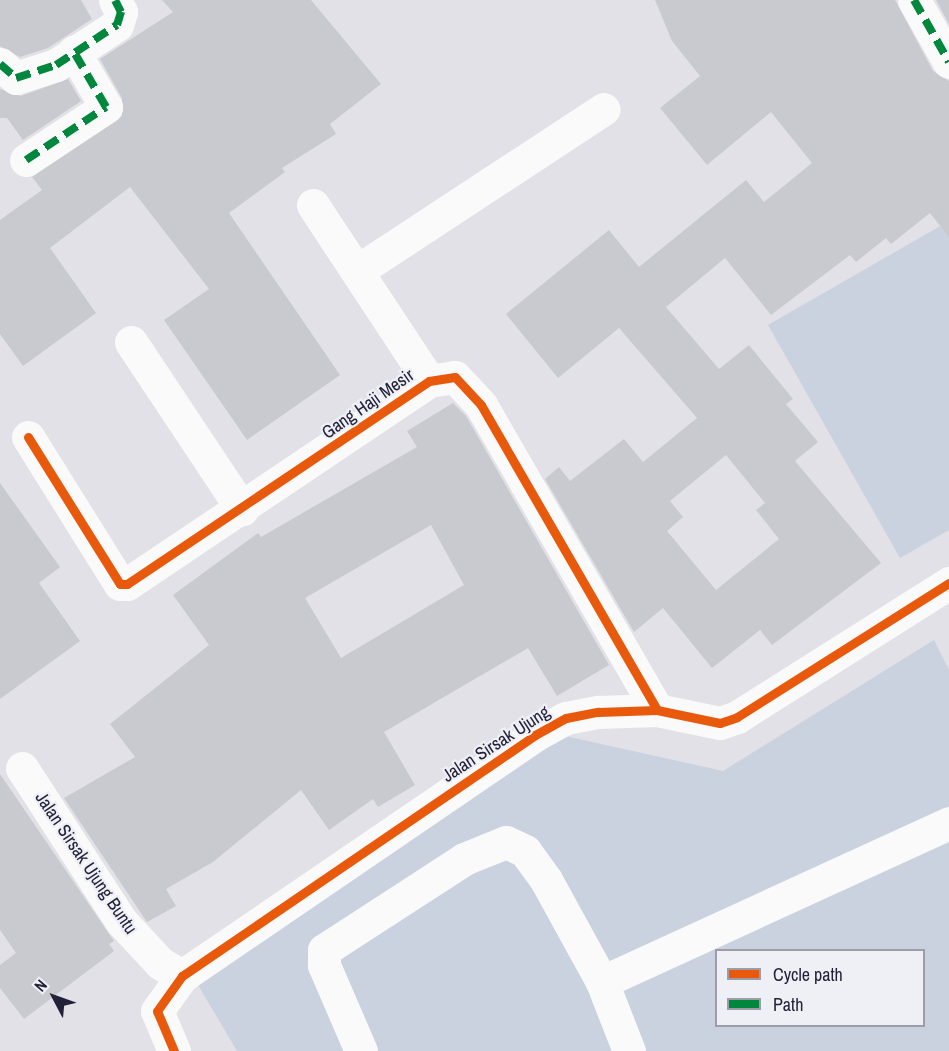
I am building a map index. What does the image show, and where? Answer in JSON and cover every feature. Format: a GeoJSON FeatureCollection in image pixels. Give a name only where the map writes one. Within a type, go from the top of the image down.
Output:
{"type":"FeatureCollection","features":[{"type":"Feature","properties":{"kind":"street"},"geometry":{"type":"LineString","coordinates":[[0,64],[16,78],[23,77],[74,52],[119,22],[121,12],[115,0]]}},
{"type":"Feature","properties":{"kind":"street"},"geometry":{"type":"LineString","coordinates":[[914,0],[949,62]]}},
{"type":"Feature","properties":{"kind":"street"},"geometry":{"type":"LineString","coordinates":[[26,160],[106,107],[74,52]]}},
{"type":"Feature","properties":{"kind":"street"},"geometry":{"type":"LineString","coordinates":[[357,271],[604,109]]}},
{"type":"Feature","properties":{"kind":"street"},"geometry":{"type":"LineString","coordinates":[[313,205],[429,381]]}},
{"type":"Feature","properties":{"kind":"street"},"geometry":{"type":"LineString","coordinates":[[131,342],[242,508]]}},
{"type":"Feature","properties":{"kind":"street","name":"Gang Haji Mesir"},"geometry":{"type":"LineString","coordinates":[[28,437],[120,584],[140,579],[429,381],[455,377],[481,405],[657,710]]}},
{"type":"Feature","properties":{"kind":"street","name":"Jalan Sirsak Ujung"},"geometry":{"type":"LineString","coordinates":[[182,976],[535,735],[566,718],[598,712],[657,710],[701,721],[720,723],[736,717],[949,583]]}},
{"type":"Feature","properties":{"kind":"street","name":"Jalan Sirsak Ujung Buntu"},"geometry":{"type":"LineString","coordinates":[[22,768],[121,921],[160,963],[182,976]]}},
{"type":"Feature","properties":{"kind":"street"},"geometry":{"type":"LineString","coordinates":[[602,981],[949,823]]}},
{"type":"Feature","properties":{"kind":"street"},"geometry":{"type":"LineString","coordinates":[[361,1051],[328,975],[324,950],[481,849],[506,842],[525,851],[602,981],[629,1051]]}},
{"type":"Feature","properties":{"kind":"street"},"geometry":{"type":"LineString","coordinates":[[174,1051],[157,1011],[182,976]]}},
{"type":"Feature","properties":{"kind":"shaded area"},"geometry":{"type":"Polygon","coordinates":[[[949,221],[949,530],[900,558],[768,325],[949,221]]]}},
{"type":"Feature","properties":{"kind":"shaded area"},"geometry":{"type":"Polygon","coordinates":[[[934,640],[949,670],[949,1051],[237,1051],[198,985],[556,734],[723,771],[934,640]]]}},
{"type":"Feature","properties":{"kind":"building"},"geometry":{"type":"Polygon","coordinates":[[[0,0],[81,0],[92,19],[48,48],[20,57],[0,46],[0,0]]]}},
{"type":"Feature","properties":{"kind":"building"},"geometry":{"type":"Polygon","coordinates":[[[162,0],[311,0],[381,84],[330,124],[336,134],[282,168],[285,172],[229,213],[340,375],[247,440],[164,320],[209,289],[130,187],[50,248],[96,313],[23,366],[0,334],[0,220],[42,190],[32,177],[122,116],[122,98],[100,59],[173,12],[162,0]]]}},
{"type":"Feature","properties":{"kind":"building"},"geometry":{"type":"Polygon","coordinates":[[[655,0],[895,0],[933,71],[949,81],[949,237],[930,213],[891,244],[886,238],[856,262],[850,255],[771,315],[725,258],[666,307],[719,369],[749,345],[793,399],[786,404],[818,442],[795,461],[881,563],[772,645],[760,630],[712,668],[663,608],[634,632],[545,479],[559,467],[570,481],[624,439],[643,462],[697,418],[619,328],[558,378],[506,314],[609,230],[639,267],[746,180],[764,202],[812,163],[771,112],[707,165],[660,108],[700,76],[672,41],[655,0]],[[726,455],[670,501],[683,517],[667,531],[716,590],[779,539],[756,510],[765,503],[726,455]]]}},
{"type":"Feature","properties":{"kind":"building"},"geometry":{"type":"Polygon","coordinates":[[[936,0],[949,0],[949,24],[936,0]]]}},
{"type":"Feature","properties":{"kind":"building"},"geometry":{"type":"Polygon","coordinates":[[[68,79],[81,101],[23,140],[7,118],[0,118],[0,89],[21,96],[68,79]]]}},
{"type":"Feature","properties":{"kind":"building"},"geometry":{"type":"Polygon","coordinates":[[[453,403],[466,416],[609,665],[557,696],[528,648],[384,732],[415,785],[378,807],[373,799],[329,830],[301,790],[213,862],[166,889],[176,906],[147,922],[64,798],[135,757],[110,724],[209,645],[173,595],[258,533],[261,537],[417,447],[407,431],[453,403]],[[431,525],[305,598],[341,658],[464,585],[431,525]]]}},
{"type":"Feature","properties":{"kind":"building"},"geometry":{"type":"Polygon","coordinates":[[[0,483],[60,567],[39,583],[80,641],[0,699],[0,483]]]}},
{"type":"Feature","properties":{"kind":"building"},"geometry":{"type":"Polygon","coordinates":[[[0,774],[114,941],[109,944],[114,951],[24,1019],[0,988],[0,965],[16,953],[0,930],[0,774]]]}},
{"type":"Feature","properties":{"kind":"marked path"},"geometry":{"type":"LineString","coordinates":[[0,64],[16,78],[56,65],[117,25],[121,12],[115,0]]}},
{"type":"Feature","properties":{"kind":"marked path"},"geometry":{"type":"LineString","coordinates":[[914,0],[949,62]]}},
{"type":"Feature","properties":{"kind":"marked path"},"geometry":{"type":"LineString","coordinates":[[26,160],[106,107],[74,52]]}},
{"type":"Feature","properties":{"kind":"cycle path"},"geometry":{"type":"LineString","coordinates":[[28,437],[120,584],[127,584],[429,381],[455,377],[481,405],[657,710]]}},
{"type":"Feature","properties":{"kind":"cycle path"},"geometry":{"type":"LineString","coordinates":[[174,1051],[157,1011],[182,976],[535,735],[566,718],[598,712],[657,710],[720,723],[737,717],[949,583]]}}]}
